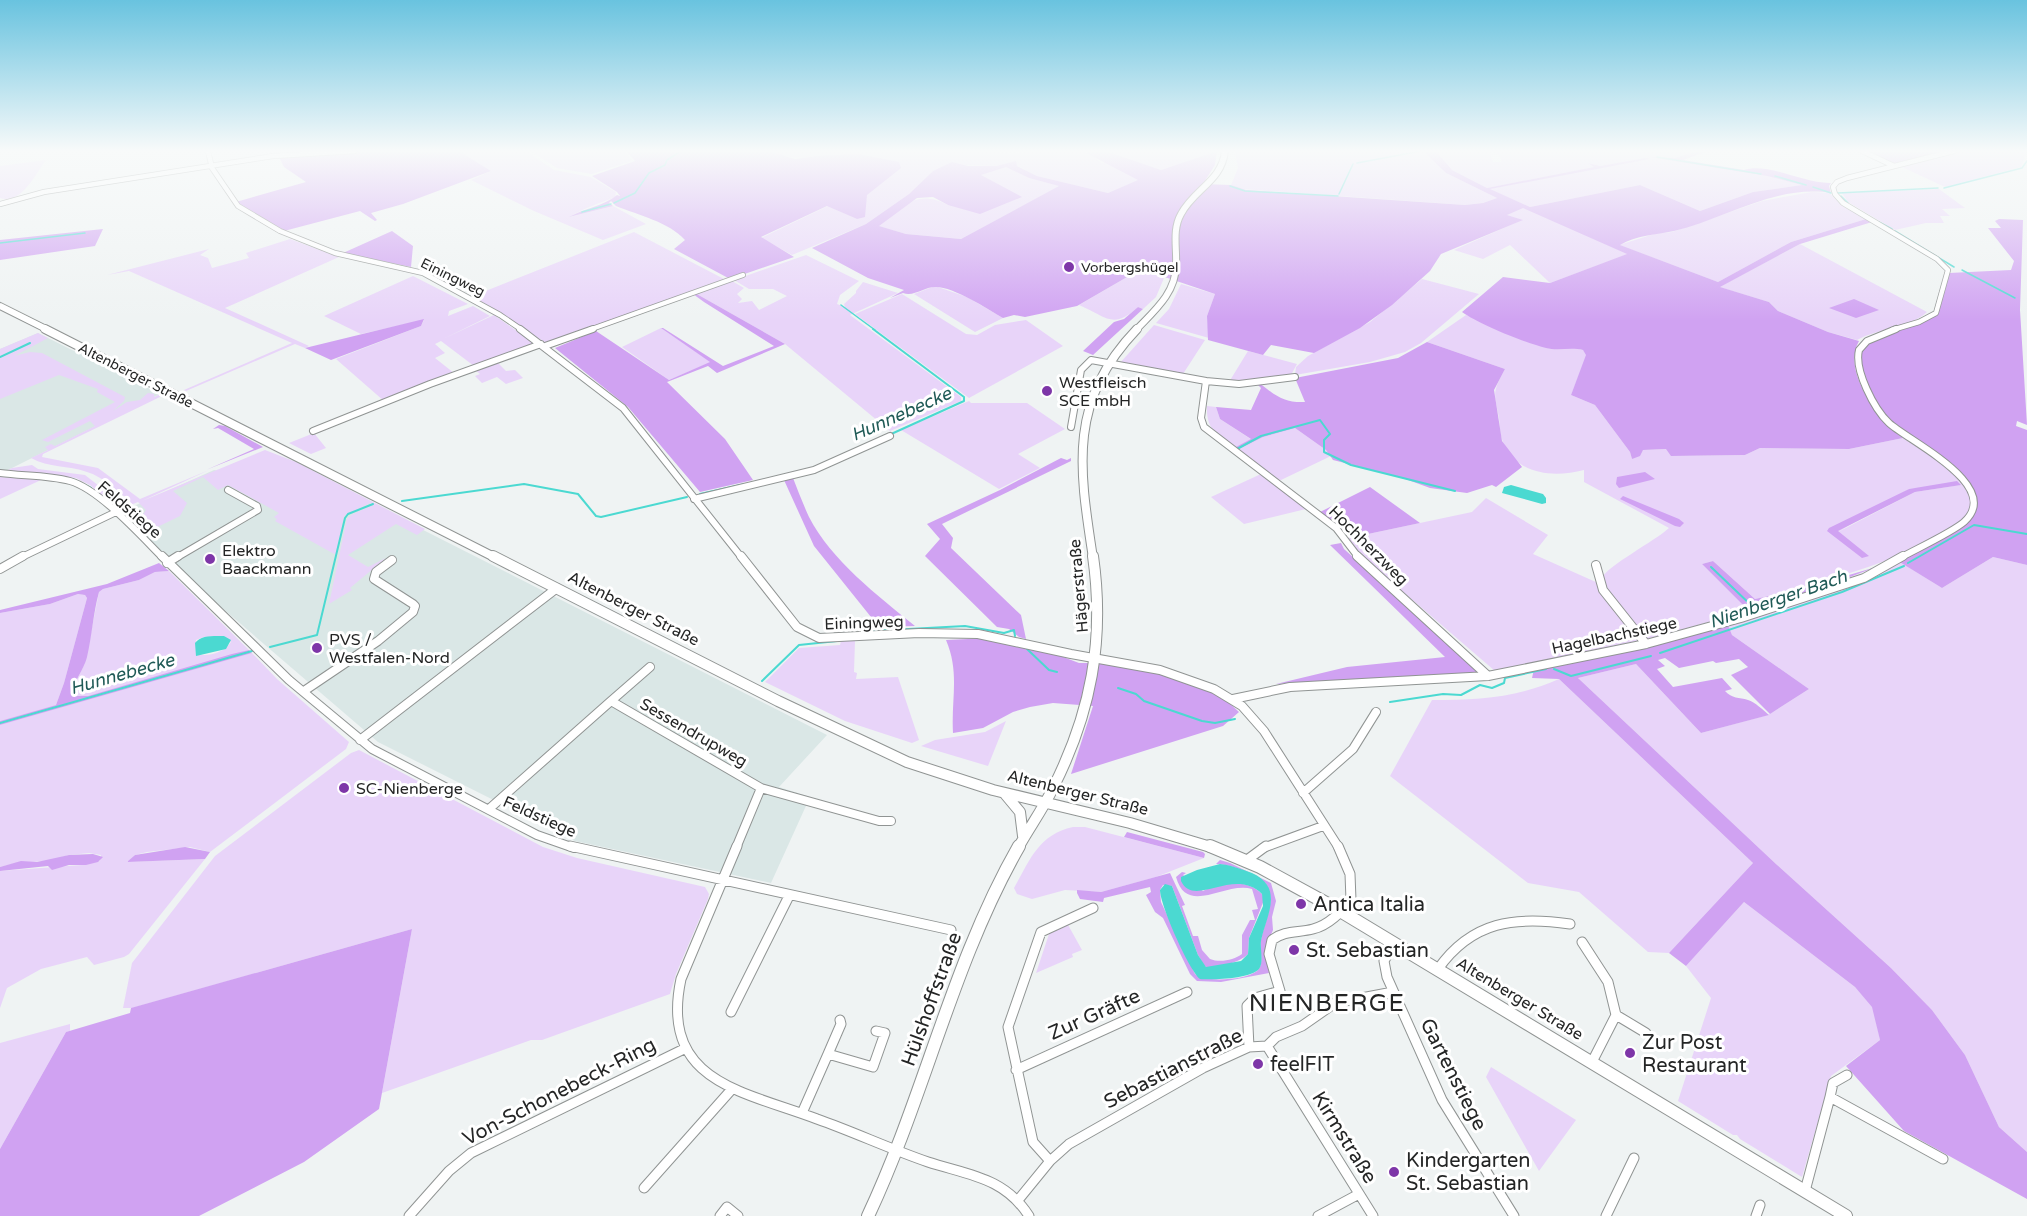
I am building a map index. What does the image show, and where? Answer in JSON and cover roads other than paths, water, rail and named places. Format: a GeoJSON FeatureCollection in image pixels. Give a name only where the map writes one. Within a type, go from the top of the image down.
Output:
{"type":"FeatureCollection","features":[{"type":"Feature","properties":{"kind":"main road","name":"Hägerstraße"},"geometry":{"type":"LineString","coordinates":[[1046,802],[1079,721],[1096,659],[1098,602],[1082,488],[1082,449],[1089,403],[1108,363],[1169,291],[1177,270],[1175,235],[1178,220],[1185,208]]}},
{"type":"Feature","properties":{"kind":"main road","name":"Altenberger Straße"},"geometry":{"type":"LineString","coordinates":[[0,306],[844,732],[927,769],[1003,792],[1160,831],[1247,860],[1284,878],[1846,1216]]}},
{"type":"Feature","properties":{"kind":"main road"},"geometry":{"type":"LineString","coordinates":[[1003,792],[1020,811],[1024,828],[1023,839]]}},
{"type":"Feature","properties":{"kind":"main road","name":"Hülshoffstraße"},"geometry":{"type":"LineString","coordinates":[[868,1216],[898,1150],[975,934],[1023,839],[1046,802]]}},
{"type":"Feature","properties":{"kind":"street","name":"Einingweg"},"geometry":{"type":"LineString","coordinates":[[243,208],[280,231],[339,254],[423,273],[492,310],[543,345],[623,408],[797,627],[807,634],[819,638],[976,634],[1096,659]]}},
{"type":"Feature","properties":{"kind":"street","name":"Hagelbachstiege"},"geometry":{"type":"LineString","coordinates":[[1233,699],[1290,687],[1488,676],[1646,644],[1742,618],[1864,578],[1964,522],[1973,511],[1972,492],[1959,473],[1896,429],[1879,411],[1869,393],[1858,360],[1861,346],[1869,340],[1922,321],[1936,313],[1948,275],[1948,268],[1937,259],[1851,208]]}},
{"type":"Feature","properties":{"kind":"street"},"geometry":{"type":"LineString","coordinates":[[313,431],[430,384],[743,275]]}},
{"type":"Feature","properties":{"kind":"street"},"geometry":{"type":"LineString","coordinates":[[1071,427],[1081,370],[1090,360],[1206,381],[1239,384],[1295,377]]}},
{"type":"Feature","properties":{"kind":"street","name":"Hochherzweg"},"geometry":{"type":"LineString","coordinates":[[1206,381],[1201,418],[1204,427],[1336,528],[1350,550],[1488,676]]}},
{"type":"Feature","properties":{"kind":"street"},"geometry":{"type":"LineString","coordinates":[[694,499],[814,470],[890,436]]}},
{"type":"Feature","properties":{"kind":"street","name":"Feldstiege"},"geometry":{"type":"LineString","coordinates":[[0,473],[70,481],[81,486],[116,513],[303,691],[360,740],[372,749],[537,835],[567,846],[951,930]]}},
{"type":"Feature","properties":{"kind":"street"},"geometry":{"type":"LineString","coordinates":[[167,563],[258,510],[257,506],[228,490]]}},
{"type":"Feature","properties":{"kind":"street"},"geometry":{"type":"LineString","coordinates":[[0,569],[40,547],[116,513]]}},
{"type":"Feature","properties":{"kind":"street"},"geometry":{"type":"LineString","coordinates":[[303,691],[378,641],[412,612],[413,604],[374,579],[376,572],[392,560]]}},
{"type":"Feature","properties":{"kind":"street"},"geometry":{"type":"LineString","coordinates":[[1596,565],[1603,590],[1646,644]]}},
{"type":"Feature","properties":{"kind":"street"},"geometry":{"type":"LineString","coordinates":[[360,740],[557,588]]}},
{"type":"Feature","properties":{"kind":"street"},"geometry":{"type":"LineString","coordinates":[[1096,659],[1128,663],[1178,674],[1233,699],[1264,730],[1346,864],[1351,877],[1351,900],[1341,911],[1330,921],[1318,927],[1283,933],[1272,940],[1270,960],[1280,990],[1255,998],[1247,1006],[1249,1047]]}},
{"type":"Feature","properties":{"kind":"street","name":"Sessendrupweg"},"geometry":{"type":"LineString","coordinates":[[489,809],[650,667]]}},
{"type":"Feature","properties":{"kind":"street","name":"Sessendrupweg"},"geometry":{"type":"LineString","coordinates":[[611,701],[761,788],[879,821],[891,821]]}},
{"type":"Feature","properties":{"kind":"street"},"geometry":{"type":"LineString","coordinates":[[1303,793],[1353,750],[1376,712]]}},
{"type":"Feature","properties":{"kind":"street"},"geometry":{"type":"LineString","coordinates":[[761,788],[681,979],[676,1012],[684,1048],[705,1073],[732,1089],[898,1150],[993,1181],[1019,1199],[1029,1216]]}},
{"type":"Feature","properties":{"kind":"street"},"geometry":{"type":"LineString","coordinates":[[1247,860],[1262,848],[1323,826]]}},
{"type":"Feature","properties":{"kind":"street"},"geometry":{"type":"LineString","coordinates":[[731,1012],[789,896]]}},
{"type":"Feature","properties":{"kind":"street"},"geometry":{"type":"LineString","coordinates":[[1050,1161],[1033,1142],[1008,1027],[1038,937],[1046,928],[1093,908]]}},
{"type":"Feature","properties":{"kind":"street"},"geometry":{"type":"LineString","coordinates":[[1438,969],[1463,939],[1491,925],[1531,920],[1569,924]]}},
{"type":"Feature","properties":{"kind":"street"},"geometry":{"type":"LineString","coordinates":[[1582,942],[1608,982],[1616,1015],[1592,1062]]}},
{"type":"Feature","properties":{"kind":"street","name":"Gartenstiege"},"geometry":{"type":"LineString","coordinates":[[1394,943],[1384,962],[1386,974],[1442,1100],[1514,1216]]}},
{"type":"Feature","properties":{"kind":"street","name":"Zur Gräfte"},"geometry":{"type":"LineString","coordinates":[[1016,1070],[1187,992]]}},
{"type":"Feature","properties":{"kind":"street","name":"Sebastianstraße"},"geometry":{"type":"LineString","coordinates":[[1019,1199],[1050,1161],[1069,1144],[1203,1068],[1249,1047],[1268,1046],[1276,1036],[1302,1026],[1335,1003],[1394,992]]}},
{"type":"Feature","properties":{"kind":"street"},"geometry":{"type":"LineString","coordinates":[[1616,1015],[1646,1033]]}},
{"type":"Feature","properties":{"kind":"street"},"geometry":{"type":"LineString","coordinates":[[802,1113],[841,1024],[840,1020]]}},
{"type":"Feature","properties":{"kind":"street"},"geometry":{"type":"LineString","coordinates":[[828,1054],[873,1067],[885,1033],[876,1031]]}},
{"type":"Feature","properties":{"kind":"street","name":"Kirmstraße"},"geometry":{"type":"LineString","coordinates":[[1268,1046],[1373,1216]]}},
{"type":"Feature","properties":{"kind":"street","name":"Von-Schonebeck-Ring"},"geometry":{"type":"LineString","coordinates":[[409,1216],[448,1171],[471,1154],[684,1048]]}},
{"type":"Feature","properties":{"kind":"street"},"geometry":{"type":"LineString","coordinates":[[1805,1191],[1833,1083],[1847,1075]]}},
{"type":"Feature","properties":{"kind":"street"},"geometry":{"type":"LineString","coordinates":[[644,1188],[732,1089]]}},
{"type":"Feature","properties":{"kind":"street"},"geometry":{"type":"LineString","coordinates":[[1830,1097],[1943,1159]]}},
{"type":"Feature","properties":{"kind":"street"},"geometry":{"type":"LineString","coordinates":[[1606,1216],[1634,1158]]}},
{"type":"Feature","properties":{"kind":"street"},"geometry":{"type":"LineString","coordinates":[[1318,1216],[1359,1194]]}},
{"type":"Feature","properties":{"kind":"street"},"geometry":{"type":"LineString","coordinates":[[1756,1216],[1760,1205]]}},
{"type":"Feature","properties":{"kind":"street"},"geometry":{"type":"LineString","coordinates":[[720,1216],[728,1207],[738,1216]]}},
{"type":"Feature","properties":{"kind":"water"},"geometry":{"type":"Polygon","coordinates":[[[1511,485],[1543,494],[1546,503],[1542,504],[1502,493],[1504,487],[1511,485]]]}},
{"type":"Feature","properties":{"kind":"water"},"geometry":{"type":"Polygon","coordinates":[[[208,636],[224,636],[231,640],[226,649],[196,656],[195,643],[198,640],[208,636]]]}},
{"type":"Feature","properties":{"kind":"water"},"geometry":{"type":"Polygon","coordinates":[[[1220,864],[1252,873],[1268,886],[1271,903],[1261,941],[1261,963],[1259,969],[1248,975],[1222,979],[1200,979],[1176,937],[1160,890],[1165,884],[1172,886],[1198,955],[1206,967],[1241,961],[1248,954],[1249,938],[1263,906],[1262,894],[1251,887],[1239,884],[1195,891],[1187,888],[1181,881],[1181,877],[1197,870],[1220,864]]]}},
{"type":"Feature","properties":{"kind":"waterway"},"geometry":{"type":"LineString","coordinates":[[582,212],[597,208]]}},
{"type":"Feature","properties":{"kind":"waterway"},"geometry":{"type":"LineString","coordinates":[[1879,222],[1892,229]]}},
{"type":"Feature","properties":{"kind":"waterway"},"geometry":{"type":"LineString","coordinates":[[1895,231],[1954,267]]}},
{"type":"Feature","properties":{"kind":"waterway"},"geometry":{"type":"LineString","coordinates":[[0,243],[85,233]]}},
{"type":"Feature","properties":{"kind":"waterway"},"geometry":{"type":"LineString","coordinates":[[1962,270],[2015,298]]}},
{"type":"Feature","properties":{"kind":"waterway","name":"Hunnebecke"},"geometry":{"type":"LineString","coordinates":[[841,305],[875,330]]}},
{"type":"Feature","properties":{"kind":"waterway","name":"Hunnebecke"},"geometry":{"type":"LineString","coordinates":[[873,329],[964,397],[964,401],[889,435]]}},
{"type":"Feature","properties":{"kind":"waterway"},"geometry":{"type":"LineString","coordinates":[[0,357],[30,343]]}},
{"type":"Feature","properties":{"kind":"waterway"},"geometry":{"type":"LineString","coordinates":[[1237,449],[1261,436],[1320,420],[1330,434],[1324,440],[1324,452],[1351,465],[1455,491]]}},
{"type":"Feature","properties":{"kind":"waterway"},"geometry":{"type":"LineString","coordinates":[[72,479],[91,488]]}},
{"type":"Feature","properties":{"kind":"waterway","name":"Hunnebecke"},"geometry":{"type":"LineString","coordinates":[[402,501],[524,484],[578,494],[596,516],[601,517],[687,497]]}},
{"type":"Feature","properties":{"kind":"waterway","name":"Hunnebecke"},"geometry":{"type":"LineString","coordinates":[[700,494],[745,484]]}},
{"type":"Feature","properties":{"kind":"waterway","name":"Hunnebecke"},"geometry":{"type":"LineString","coordinates":[[270,647],[317,635],[345,518],[348,514],[373,504]]}},
{"type":"Feature","properties":{"kind":"waterway","name":"Nienberger Bach"},"geometry":{"type":"LineString","coordinates":[[1908,563],[1974,525],[2027,534]]}},
{"type":"Feature","properties":{"kind":"waterway","name":"Nienberger Bach"},"geometry":{"type":"LineString","coordinates":[[1660,653],[1842,592],[1904,566]]}},
{"type":"Feature","properties":{"kind":"waterway"},"geometry":{"type":"LineString","coordinates":[[1711,567],[1753,607]]}},
{"type":"Feature","properties":{"kind":"waterway","name":"Nienberger Bach"},"geometry":{"type":"LineString","coordinates":[[871,631],[965,626],[1004,633],[1014,630],[1015,636]]}},
{"type":"Feature","properties":{"kind":"waterway","name":"Nienberger Bach"},"geometry":{"type":"LineString","coordinates":[[762,681],[799,645],[837,641]]}},
{"type":"Feature","properties":{"kind":"waterway","name":"Nienberger Bach"},"geometry":{"type":"LineString","coordinates":[[1027,649],[1049,670],[1057,672]]}},
{"type":"Feature","properties":{"kind":"waterway","name":"Hunnebecke"},"geometry":{"type":"LineString","coordinates":[[0,723],[252,651]]}},
{"type":"Feature","properties":{"kind":"waterway","name":"Nienberger Bach"},"geometry":{"type":"LineString","coordinates":[[1554,669],[1571,676],[1651,656]]}},
{"type":"Feature","properties":{"kind":"waterway","name":"Nienberger Bach"},"geometry":{"type":"LineString","coordinates":[[1390,702],[1443,694],[1461,695],[1480,685],[1492,688],[1504,683],[1505,678],[1546,669]]}},
{"type":"Feature","properties":{"kind":"waterway","name":"Nienberger Bach"},"geometry":{"type":"LineString","coordinates":[[1118,688],[1136,694],[1144,701],[1202,721],[1215,723],[1235,719]]}},
{"type":"Feature","properties":{"kind":"place","name":"Vorbergshügel"},"geometry":{"type":"Point","coordinates":[1069,267]}},
{"type":"Feature","properties":{"kind":"place","name":"Westfleisch SCE mbH"},"geometry":{"type":"Point","coordinates":[1047,391]}},
{"type":"Feature","properties":{"kind":"place","name":"Elektro Baackmann"},"geometry":{"type":"Point","coordinates":[210,559]}},
{"type":"Feature","properties":{"kind":"place","name":"PVS / Westfalen-Nord"},"geometry":{"type":"Point","coordinates":[317,648]}},
{"type":"Feature","properties":{"kind":"place","name":"SC-Nienberge"},"geometry":{"type":"Point","coordinates":[344,788]}},
{"type":"Feature","properties":{"kind":"place","name":"Antica Italia"},"geometry":{"type":"Point","coordinates":[1301,904]}},
{"type":"Feature","properties":{"kind":"place","name":"St. Sebastian"},"geometry":{"type":"Point","coordinates":[1294,950]}},
{"type":"Feature","properties":{"kind":"place","name":"Zur Post Restaurant"},"geometry":{"type":"Point","coordinates":[1630,1053]}},
{"type":"Feature","properties":{"kind":"place","name":"feelFIT"},"geometry":{"type":"Point","coordinates":[1258,1064]}},
{"type":"Feature","properties":{"kind":"place","name":"Kindergarten St. Sebastian"},"geometry":{"type":"Point","coordinates":[1394,1172]}},
{"type":"Feature","properties":{"kind":"district","name":"NIENBERGE"},"geometry":{"type":"Point","coordinates":[1327,1003]}}]}
